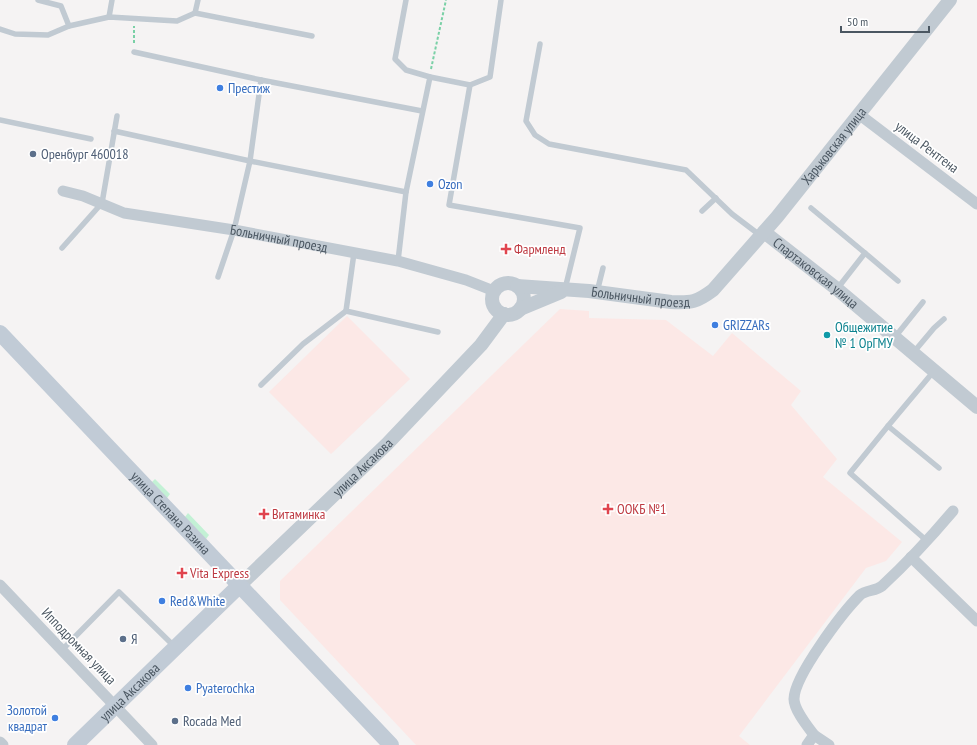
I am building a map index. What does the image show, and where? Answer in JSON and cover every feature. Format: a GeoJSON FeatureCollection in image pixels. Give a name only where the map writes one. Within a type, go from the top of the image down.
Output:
{"type":"FeatureCollection","features":[{"type":"Feature","properties":{"kind":"main road","name":"улица Степана Разина"},"geometry":{"type":"LineString","coordinates":[[0,333],[391,745]]}},
{"type":"Feature","properties":{"kind":"main road","name":"улица Аксакова"},"geometry":{"type":"LineString","coordinates":[[75,745],[240,585]]}},
{"type":"Feature","properties":{"kind":"street","name":"Харьковская улица"},"geometry":{"type":"LineString","coordinates":[[713,290],[763,234],[860,115],[950,0]]}},
{"type":"Feature","properties":{"kind":"street","name":"улица Рентгена"},"geometry":{"type":"LineString","coordinates":[[860,115],[977,204]]}},
{"type":"Feature","properties":{"kind":"street","name":"Больничный проезд"},"geometry":{"type":"LineString","coordinates":[[63,191],[83,196],[124,213],[234,230],[398,261],[466,280],[494,291]]}},
{"type":"Feature","properties":{"kind":"street","name":"Спартаковская улица"},"geometry":{"type":"LineString","coordinates":[[763,234],[837,289],[977,407]]}},
{"type":"Feature","properties":{"kind":"street"},"geometry":{"type":"LineString","coordinates":[[507,283],[517,286],[523,295],[523,303],[520,309],[510,315],[504,314],[495,309],[492,295],[494,291],[502,284],[507,283]]}},
{"type":"Feature","properties":{"kind":"street","name":"Больничный проезд"},"geometry":{"type":"LineString","coordinates":[[517,286],[685,303],[701,300],[713,290]]}},
{"type":"Feature","properties":{"kind":"street","name":"Больничный проезд"},"geometry":{"type":"LineString","coordinates":[[520,309],[565,290]]}},
{"type":"Feature","properties":{"kind":"street","name":"улица Аксакова"},"geometry":{"type":"LineString","coordinates":[[240,585],[387,444],[481,345],[504,314]]}},
{"type":"Feature","properties":{"kind":"street"},"geometry":{"type":"LineString","coordinates":[[829,745],[814,735],[800,717],[794,700],[798,683],[822,643],[861,594],[880,587],[927,541],[953,511]]}},
{"type":"Feature","properties":{"kind":"street"},"geometry":{"type":"LineString","coordinates":[[911,557],[977,621]]}},
{"type":"Feature","properties":{"kind":"street","name":"Ипподромная улица"},"geometry":{"type":"LineString","coordinates":[[0,585],[152,745]]}},
{"type":"Feature","properties":{"kind":"street"},"geometry":{"type":"LineString","coordinates":[[807,745],[814,735]]}},
{"type":"Feature","properties":{"kind":"street"},"geometry":{"type":"LineString","coordinates":[[0,742],[3,745]]}},
{"type":"Feature","properties":{"kind":"lane"},"geometry":{"type":"LineString","coordinates":[[38,0],[61,6],[69,26]]}},
{"type":"Feature","properties":{"kind":"lane"},"geometry":{"type":"LineString","coordinates":[[109,17],[112,0]]}},
{"type":"Feature","properties":{"kind":"lane"},"geometry":{"type":"LineString","coordinates":[[196,13],[198,0]]}},
{"type":"Feature","properties":{"kind":"lane"},"geometry":{"type":"LineString","coordinates":[[406,0],[395,59],[406,70],[430,77],[470,85],[490,77],[502,0]]}},
{"type":"Feature","properties":{"kind":"lane"},"geometry":{"type":"LineString","coordinates":[[0,29],[15,34],[48,35],[69,26],[109,17],[176,21],[196,13],[312,36]]}},
{"type":"Feature","properties":{"kind":"lane"},"geometry":{"type":"LineString","coordinates":[[540,44],[526,121],[534,135],[549,144],[686,170],[732,214],[763,234]]}},
{"type":"Feature","properties":{"kind":"lane"},"geometry":{"type":"LineString","coordinates":[[134,52],[262,80],[422,111]]}},
{"type":"Feature","properties":{"kind":"lane"},"geometry":{"type":"LineString","coordinates":[[398,261],[406,192],[430,77]]}},
{"type":"Feature","properties":{"kind":"lane"},"geometry":{"type":"LineString","coordinates":[[218,277],[234,230],[250,161],[262,80]]}},
{"type":"Feature","properties":{"kind":"lane"},"geometry":{"type":"LineString","coordinates":[[470,85],[449,205],[580,228],[565,290]]}},
{"type":"Feature","properties":{"kind":"lane"},"geometry":{"type":"LineString","coordinates":[[62,248],[102,203],[117,116]]}},
{"type":"Feature","properties":{"kind":"lane"},"geometry":{"type":"LineString","coordinates":[[0,120],[91,139]]}},
{"type":"Feature","properties":{"kind":"lane"},"geometry":{"type":"LineString","coordinates":[[114,131],[250,161],[406,192]]}},
{"type":"Feature","properties":{"kind":"lane"},"geometry":{"type":"LineString","coordinates":[[702,212],[716,198]]}},
{"type":"Feature","properties":{"kind":"lane"},"geometry":{"type":"LineString","coordinates":[[811,208],[898,281]]}},
{"type":"Feature","properties":{"kind":"lane"},"geometry":{"type":"LineString","coordinates":[[261,385],[303,344],[346,311],[354,253]]}},
{"type":"Feature","properties":{"kind":"lane"},"geometry":{"type":"LineString","coordinates":[[837,289],[865,254]]}},
{"type":"Feature","properties":{"kind":"lane"},"geometry":{"type":"LineString","coordinates":[[597,293],[603,268]]}},
{"type":"Feature","properties":{"kind":"lane"},"geometry":{"type":"LineString","coordinates":[[895,338],[922,302]]}},
{"type":"Feature","properties":{"kind":"lane"},"geometry":{"type":"LineString","coordinates":[[346,311],[438,332]]}},
{"type":"Feature","properties":{"kind":"lane"},"geometry":{"type":"LineString","coordinates":[[913,353],[934,328],[944,319]]}},
{"type":"Feature","properties":{"kind":"lane"},"geometry":{"type":"LineString","coordinates":[[927,541],[850,473],[934,371]]}},
{"type":"Feature","properties":{"kind":"lane"},"geometry":{"type":"LineString","coordinates":[[888,426],[939,468]]}},
{"type":"Feature","properties":{"kind":"lane"},"geometry":{"type":"LineString","coordinates":[[62,650],[119,592],[175,647]]}},
{"type":"Feature","properties":{"kind":"path"},"geometry":{"type":"LineString","coordinates":[[430,77],[446,0]]}},
{"type":"Feature","properties":{"kind":"path"},"geometry":{"type":"LineString","coordinates":[[134,19],[134,52]]}},
{"type":"Feature","properties":{"kind":"shaded area","name":"ООКБ №1"},"geometry":{"type":"Polygon","coordinates":[[[560,309],[589,311],[589,318],[666,320],[713,356],[732,333],[801,391],[791,405],[837,459],[823,477],[902,542],[886,561],[866,568],[739,736],[750,745],[416,745],[280,600],[280,581],[560,309]]]}},
{"type":"Feature","properties":{"kind":"shaded area"},"geometry":{"type":"Polygon","coordinates":[[[347,316],[410,379],[331,454],[269,392],[347,316]]]}},
{"type":"Feature","properties":{"kind":"green space"},"geometry":{"type":"Polygon","coordinates":[[[155,479],[170,494],[167,498],[152,482],[155,479]]]}},
{"type":"Feature","properties":{"kind":"green space"},"geometry":{"type":"Polygon","coordinates":[[[188,513],[209,535],[206,539],[185,517],[188,513]]]}},
{"type":"Feature","properties":{"kind":"place","name":"Престиж"},"geometry":{"type":"Point","coordinates":[220,88]}},
{"type":"Feature","properties":{"kind":"place","name":"Оренбург 460018"},"geometry":{"type":"Point","coordinates":[33,154]}},
{"type":"Feature","properties":{"kind":"place","name":"Ozon"},"geometry":{"type":"Point","coordinates":[430,184]}},
{"type":"Feature","properties":{"kind":"place","name":"Фармленд"},"geometry":{"type":"Point","coordinates":[506,249]}},
{"type":"Feature","properties":{"kind":"place","name":"GRIZZARs"},"geometry":{"type":"Point","coordinates":[715,325]}},
{"type":"Feature","properties":{"kind":"place","name":"Общежитие № 1 ОрГМУ"},"geometry":{"type":"Point","coordinates":[827,335]}},
{"type":"Feature","properties":{"kind":"place","name":"ООКБ №1"},"geometry":{"type":"Point","coordinates":[608,509]}},
{"type":"Feature","properties":{"kind":"place","name":"Витаминка"},"geometry":{"type":"Point","coordinates":[264,514]}},
{"type":"Feature","properties":{"kind":"place","name":"Vita Express"},"geometry":{"type":"Point","coordinates":[182,573]}},
{"type":"Feature","properties":{"kind":"place","name":"Red&White"},"geometry":{"type":"Point","coordinates":[162,601]}},
{"type":"Feature","properties":{"kind":"place","name":"Я"},"geometry":{"type":"Point","coordinates":[123,639]}},
{"type":"Feature","properties":{"kind":"place","name":"Pyaterochka"},"geometry":{"type":"Point","coordinates":[188,688]}},
{"type":"Feature","properties":{"kind":"place","name":"Золотой квадрат"},"geometry":{"type":"Point","coordinates":[55,718]}},
{"type":"Feature","properties":{"kind":"place","name":"Rocada Med"},"geometry":{"type":"Point","coordinates":[175,721]}}]}
